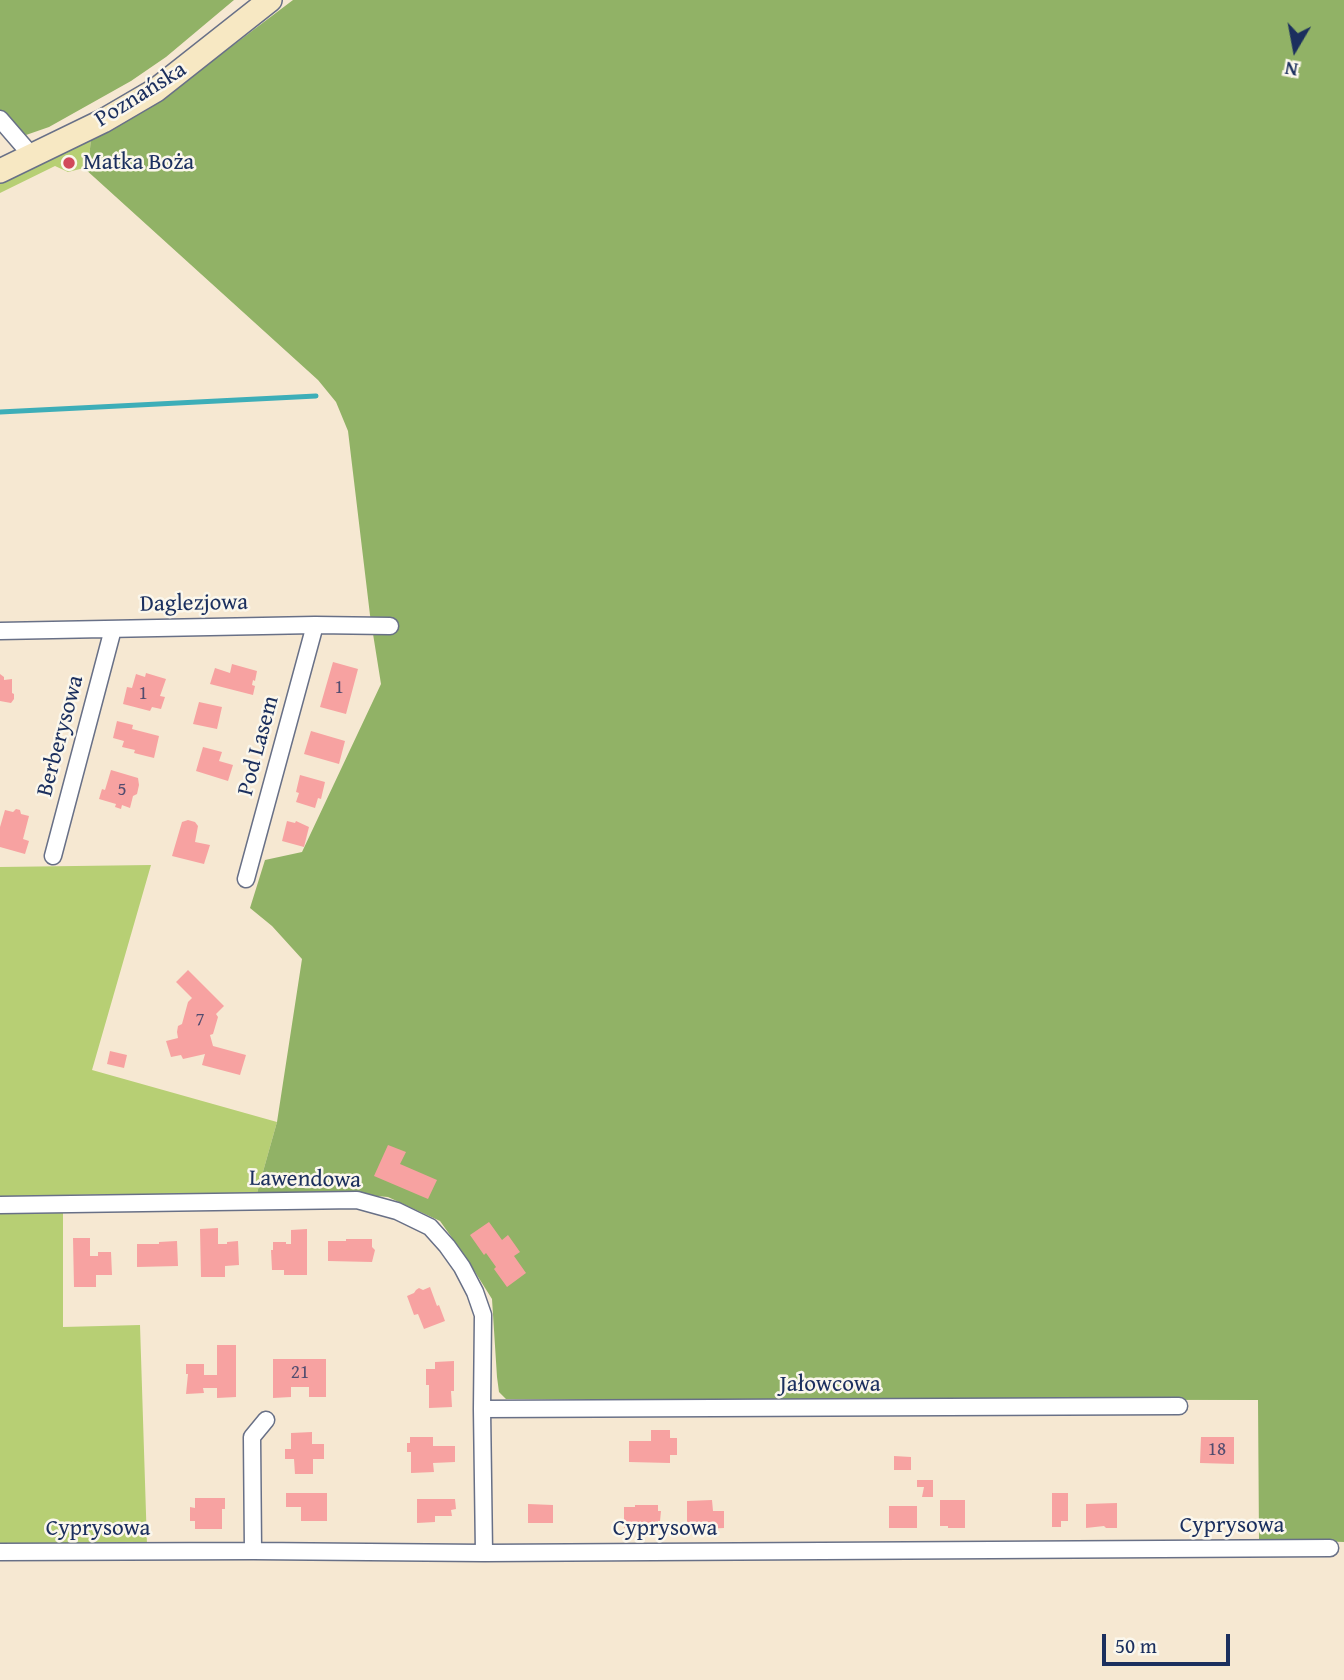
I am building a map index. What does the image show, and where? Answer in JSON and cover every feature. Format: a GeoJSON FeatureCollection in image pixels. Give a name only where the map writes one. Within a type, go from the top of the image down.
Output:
{"type":"FeatureCollection","features":[{"type":"Feature","properties":{"kind":"street","name":"Poznańska"},"geometry":{"type":"LineString","coordinates":[[0,171],[103,121],[156,90],[270,0]]}},
{"type":"Feature","properties":{"kind":"street"},"geometry":{"type":"LineString","coordinates":[[0,119],[32,156]]}},
{"type":"Feature","properties":{"kind":"street","name":"Pod Lasem"},"geometry":{"type":"LineString","coordinates":[[246,879],[315,625]]}},
{"type":"Feature","properties":{"kind":"street","name":"Daglezjowa"},"geometry":{"type":"LineString","coordinates":[[0,631],[390,626]]}},
{"type":"Feature","properties":{"kind":"street","name":"Berberysowa"},"geometry":{"type":"LineString","coordinates":[[53,856],[113,629]]}},
{"type":"Feature","properties":{"kind":"street","name":"Lawendowa"},"geometry":{"type":"LineString","coordinates":[[0,1205],[357,1200],[397,1212],[430,1227],[462,1267],[475,1292],[482,1315],[485,1553]]}},
{"type":"Feature","properties":{"kind":"street","name":"Jałowcowa"},"geometry":{"type":"LineString","coordinates":[[482,1409],[1179,1406]]}},
{"type":"Feature","properties":{"kind":"street"},"geometry":{"type":"LineString","coordinates":[[253,1551],[252,1437],[266,1420]]}},
{"type":"Feature","properties":{"kind":"street","name":"Cyprysowa"},"geometry":{"type":"LineString","coordinates":[[0,1552],[485,1553],[1330,1548]]}},
{"type":"Feature","properties":{"kind":"green space"},"geometry":{"type":"Polygon","coordinates":[[[0,0],[234,0],[166,57],[131,81],[49,127],[26,135],[0,111],[0,0]]]}},
{"type":"Feature","properties":{"kind":"green space"},"geometry":{"type":"Polygon","coordinates":[[[293,0],[1344,0],[1344,1542],[1259,1539],[1258,1400],[506,1399],[499,1392],[492,1299],[440,1221],[388,1197],[333,1192],[257,1193],[277,1122],[302,959],[272,926],[250,908],[265,860],[302,852],[381,684],[348,431],[336,402],[318,380],[84,168],[89,158],[91,139],[156,102],[293,0]]]}},
{"type":"Feature","properties":{"kind":"green space"},"geometry":{"type":"Polygon","coordinates":[[[91,139],[89,158],[84,168],[68,172],[55,166],[0,193],[0,182],[91,139]]]}},
{"type":"Feature","properties":{"kind":"green space"},"geometry":{"type":"Polygon","coordinates":[[[151,865],[92,1070],[277,1122],[257,1193],[63,1195],[63,1327],[140,1325],[147,1545],[0,1545],[0,867],[151,865]]]}},
{"type":"Feature","properties":{"kind":"building"},"geometry":{"type":"Polygon","coordinates":[[[333,662],[358,669],[346,714],[320,707],[333,662]]]}},
{"type":"Feature","properties":{"kind":"building"},"geometry":{"type":"Polygon","coordinates":[[[232,664],[257,671],[252,685],[255,686],[253,695],[210,684],[215,668],[230,673],[232,664]]]}},
{"type":"Feature","properties":{"kind":"building"},"geometry":{"type":"Polygon","coordinates":[[[146,673],[166,679],[160,696],[165,697],[161,709],[152,707],[150,711],[123,704],[127,687],[132,688],[136,674],[145,677],[146,673]]]}},
{"type":"Feature","properties":{"kind":"building"},"geometry":{"type":"Polygon","coordinates":[[[0,674],[4,680],[12,679],[14,699],[11,703],[0,701],[0,674]]]}},
{"type":"Feature","properties":{"kind":"building"},"geometry":{"type":"Polygon","coordinates":[[[199,702],[222,707],[217,729],[193,724],[199,702]]]}},
{"type":"Feature","properties":{"kind":"building"},"geometry":{"type":"Polygon","coordinates":[[[117,721],[133,725],[132,729],[159,736],[154,758],[134,753],[135,750],[122,747],[124,741],[113,738],[117,721]]]}},
{"type":"Feature","properties":{"kind":"building"},"geometry":{"type":"Polygon","coordinates":[[[311,731],[345,741],[339,764],[304,754],[311,731]]]}},
{"type":"Feature","properties":{"kind":"building"},"geometry":{"type":"Polygon","coordinates":[[[203,747],[222,752],[219,761],[233,765],[228,781],[196,771],[203,747]]]}},
{"type":"Feature","properties":{"kind":"building"},"geometry":{"type":"Polygon","coordinates":[[[111,770],[138,778],[137,794],[133,796],[130,808],[122,805],[121,809],[115,807],[116,804],[99,799],[102,789],[105,790],[111,770]]]}},
{"type":"Feature","properties":{"kind":"building"},"geometry":{"type":"Polygon","coordinates":[[[300,775],[325,782],[321,799],[318,798],[315,808],[296,802],[300,775]]]}},
{"type":"Feature","properties":{"kind":"building"},"geometry":{"type":"Polygon","coordinates":[[[16,809],[29,816],[23,839],[29,841],[25,854],[0,847],[0,827],[5,810],[13,812],[16,809]]]}},
{"type":"Feature","properties":{"kind":"building"},"geometry":{"type":"Polygon","coordinates":[[[188,820],[198,826],[195,842],[210,845],[204,864],[172,856],[182,822],[188,820]]]}},
{"type":"Feature","properties":{"kind":"building"},"geometry":{"type":"Polygon","coordinates":[[[287,821],[296,821],[309,827],[304,847],[282,841],[287,821]]]}},
{"type":"Feature","properties":{"kind":"building"},"geometry":{"type":"Polygon","coordinates":[[[188,970],[224,1006],[216,1014],[218,1017],[213,1034],[210,1035],[213,1046],[246,1055],[240,1075],[202,1065],[205,1054],[183,1059],[181,1055],[171,1057],[166,1041],[178,1038],[178,1026],[182,1024],[188,1002],[192,998],[176,982],[188,970]]]}},
{"type":"Feature","properties":{"kind":"building"},"geometry":{"type":"Polygon","coordinates":[[[110,1051],[127,1055],[124,1068],[107,1064],[110,1051]]]}},
{"type":"Feature","properties":{"kind":"building"},"geometry":{"type":"Polygon","coordinates":[[[388,1145],[406,1152],[400,1164],[437,1180],[428,1199],[374,1176],[388,1145]]]}},
{"type":"Feature","properties":{"kind":"building"},"geometry":{"type":"Polygon","coordinates":[[[489,1222],[502,1240],[508,1235],[520,1252],[514,1256],[526,1273],[507,1287],[494,1269],[496,1267],[470,1235],[489,1222]]]}},
{"type":"Feature","properties":{"kind":"building"},"geometry":{"type":"Polygon","coordinates":[[[218,1228],[218,1244],[238,1241],[239,1265],[225,1266],[225,1277],[201,1277],[200,1229],[218,1228]]]}},
{"type":"Feature","properties":{"kind":"building"},"geometry":{"type":"Polygon","coordinates":[[[307,1229],[307,1275],[284,1275],[284,1270],[272,1270],[273,1242],[291,1244],[291,1230],[307,1229]]]}},
{"type":"Feature","properties":{"kind":"building"},"geometry":{"type":"Polygon","coordinates":[[[73,1238],[90,1238],[90,1256],[98,1256],[98,1252],[111,1252],[112,1275],[96,1275],[96,1287],[74,1287],[73,1238]]]}},
{"type":"Feature","properties":{"kind":"building"},"geometry":{"type":"Polygon","coordinates":[[[372,1239],[372,1247],[375,1250],[372,1262],[328,1261],[328,1241],[372,1239]]]}},
{"type":"Feature","properties":{"kind":"building"},"geometry":{"type":"Polygon","coordinates":[[[177,1241],[178,1266],[137,1267],[137,1244],[177,1241]]]}},
{"type":"Feature","properties":{"kind":"building"},"geometry":{"type":"Polygon","coordinates":[[[430,1287],[445,1321],[424,1329],[418,1314],[414,1315],[407,1296],[419,1288],[423,1290],[430,1287]]]}},
{"type":"Feature","properties":{"kind":"building"},"geometry":{"type":"Polygon","coordinates":[[[217,1345],[236,1345],[236,1397],[217,1398],[217,1388],[203,1388],[204,1393],[186,1394],[186,1364],[204,1364],[204,1375],[217,1375],[217,1345]]]}},
{"type":"Feature","properties":{"kind":"building"},"geometry":{"type":"Polygon","coordinates":[[[273,1359],[326,1359],[326,1397],[309,1397],[309,1387],[291,1387],[291,1397],[273,1398],[273,1359]]]}},
{"type":"Feature","properties":{"kind":"building"},"geometry":{"type":"Polygon","coordinates":[[[454,1361],[452,1407],[429,1408],[426,1369],[435,1369],[435,1362],[454,1361]]]}},
{"type":"Feature","properties":{"kind":"building"},"geometry":{"type":"Polygon","coordinates":[[[651,1430],[670,1430],[670,1438],[677,1438],[677,1455],[670,1455],[670,1463],[629,1462],[629,1441],[651,1441],[651,1430]]]}},
{"type":"Feature","properties":{"kind":"building"},"geometry":{"type":"Polygon","coordinates":[[[312,1432],[312,1444],[324,1444],[324,1459],[313,1459],[313,1474],[295,1474],[294,1459],[285,1459],[285,1449],[291,1449],[291,1433],[312,1432]]]}},
{"type":"Feature","properties":{"kind":"building"},"geometry":{"type":"Polygon","coordinates":[[[410,1437],[433,1437],[433,1446],[455,1446],[455,1462],[433,1463],[434,1472],[411,1473],[411,1452],[407,1452],[410,1437]]]}},
{"type":"Feature","properties":{"kind":"building"},"geometry":{"type":"Polygon","coordinates":[[[1201,1437],[1234,1437],[1234,1464],[1200,1463],[1201,1437]]]}},
{"type":"Feature","properties":{"kind":"building"},"geometry":{"type":"Polygon","coordinates":[[[894,1456],[911,1457],[911,1470],[894,1470],[894,1456]]]}},
{"type":"Feature","properties":{"kind":"building"},"geometry":{"type":"Polygon","coordinates":[[[917,1480],[933,1480],[933,1497],[922,1497],[924,1487],[917,1487],[917,1480]]]}},
{"type":"Feature","properties":{"kind":"building"},"geometry":{"type":"Polygon","coordinates":[[[286,1493],[327,1493],[327,1521],[301,1521],[301,1507],[286,1507],[286,1493]]]}},
{"type":"Feature","properties":{"kind":"building"},"geometry":{"type":"Polygon","coordinates":[[[1052,1493],[1068,1493],[1068,1521],[1061,1521],[1061,1527],[1052,1527],[1052,1493]]]}},
{"type":"Feature","properties":{"kind":"building"},"geometry":{"type":"Polygon","coordinates":[[[195,1498],[225,1498],[222,1529],[195,1529],[195,1521],[190,1521],[190,1507],[195,1508],[195,1498]]]}},
{"type":"Feature","properties":{"kind":"building"},"geometry":{"type":"Polygon","coordinates":[[[417,1499],[455,1499],[456,1509],[451,1510],[452,1516],[435,1516],[435,1522],[417,1523],[417,1499]]]}},
{"type":"Feature","properties":{"kind":"building"},"geometry":{"type":"Polygon","coordinates":[[[712,1500],[713,1511],[724,1511],[724,1528],[703,1529],[703,1524],[687,1524],[687,1501],[712,1500]]]}},
{"type":"Feature","properties":{"kind":"building"},"geometry":{"type":"Polygon","coordinates":[[[940,1500],[965,1500],[965,1528],[940,1526],[940,1500]]]}},
{"type":"Feature","properties":{"kind":"building"},"geometry":{"type":"Polygon","coordinates":[[[1117,1503],[1117,1528],[1086,1528],[1086,1504],[1117,1503]]]}},
{"type":"Feature","properties":{"kind":"building"},"geometry":{"type":"Polygon","coordinates":[[[528,1504],[553,1505],[553,1523],[528,1523],[528,1504]]]}},
{"type":"Feature","properties":{"kind":"building"},"geometry":{"type":"Polygon","coordinates":[[[658,1505],[658,1511],[661,1511],[658,1529],[624,1528],[624,1507],[658,1505]]]}},
{"type":"Feature","properties":{"kind":"building"},"geometry":{"type":"Polygon","coordinates":[[[889,1506],[917,1506],[917,1528],[889,1528],[889,1506]]]}},
{"type":"Feature","properties":{"kind":"waterway"},"geometry":{"type":"LineString","coordinates":[[0,412],[316,396]]}},
{"type":"Feature","properties":{"kind":"place","name":"Matka Boża"},"geometry":{"type":"Point","coordinates":[69,163]}}]}
